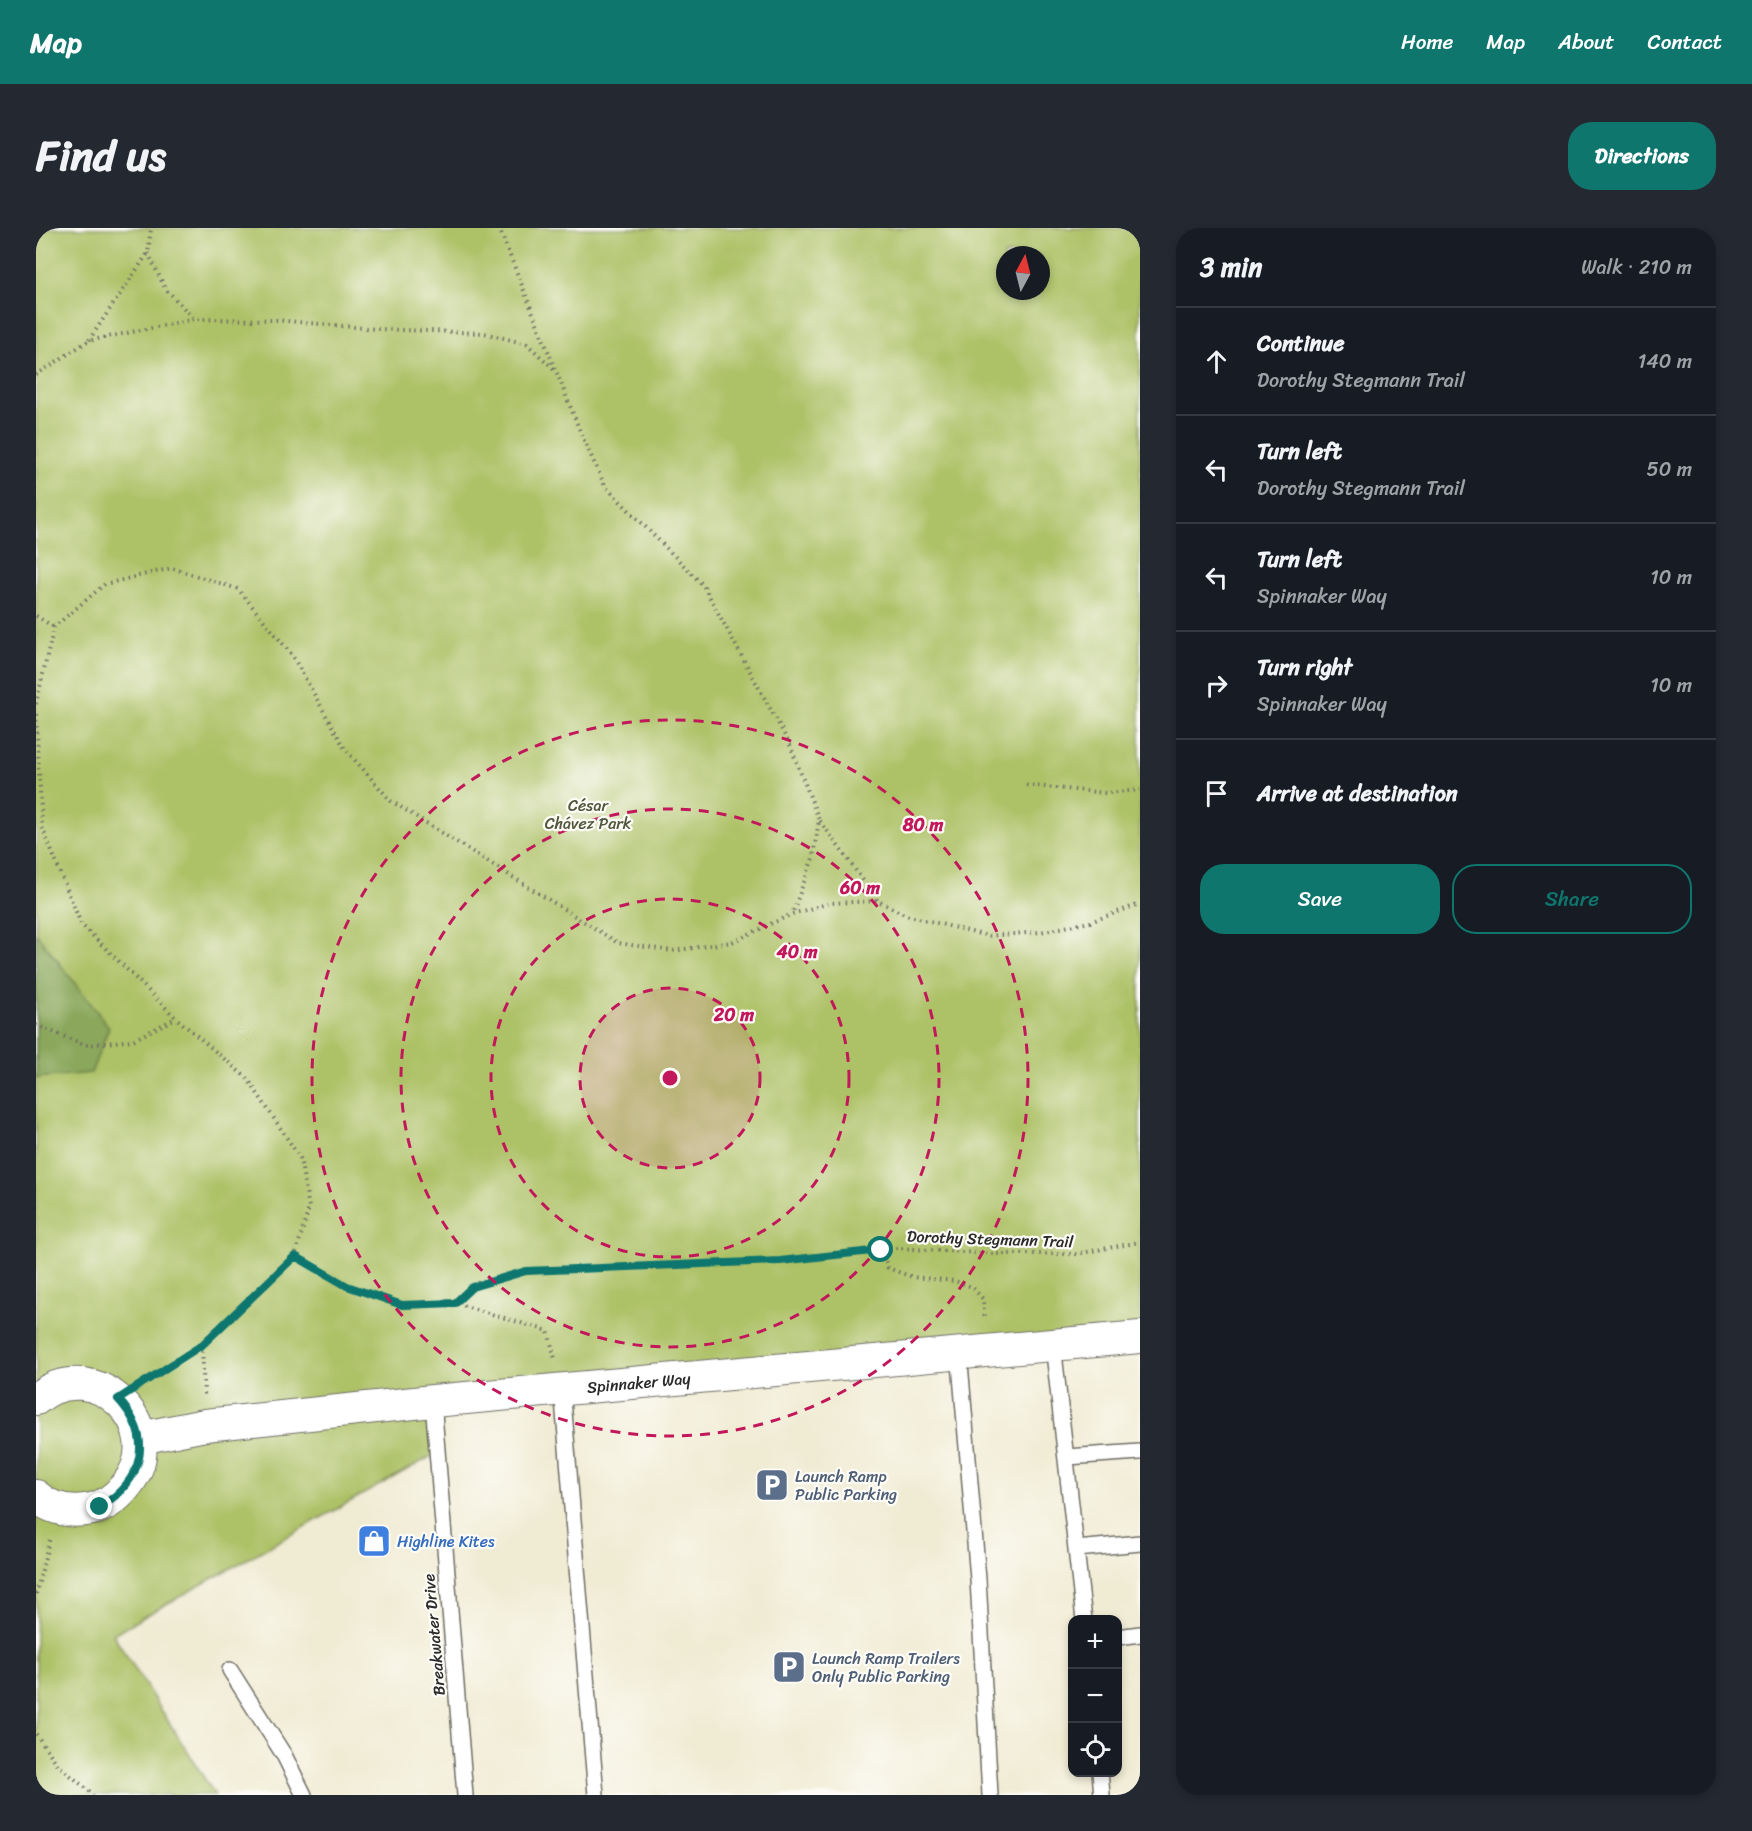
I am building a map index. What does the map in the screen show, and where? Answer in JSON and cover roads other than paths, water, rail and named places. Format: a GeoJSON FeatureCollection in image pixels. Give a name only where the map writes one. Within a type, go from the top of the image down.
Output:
{"type":"FeatureCollection","features":[{"type":"Feature","properties":{"kind":"street","name":"Spinnaker Way"},"geometry":{"type":"LineString","coordinates":[[140,1438],[205,1425],[433,1401],[1140,1336]]}},
{"type":"Feature","properties":{"kind":"street"},"geometry":{"type":"LineString","coordinates":[[36,1399],[44,1392],[63,1385],[82,1384],[101,1389],[118,1399],[129,1410],[140,1438],[139,1459],[132,1479],[118,1496],[100,1507],[79,1511],[47,1502]]}},
{"type":"Feature","properties":{"kind":"lane"},"geometry":{"type":"LineString","coordinates":[[1053,1344],[1084,1615]]}},
{"type":"Feature","properties":{"kind":"lane"},"geometry":{"type":"LineString","coordinates":[[974,1351],[967,1458],[979,1589],[990,1795]]}},
{"type":"Feature","properties":{"kind":"lane"},"geometry":{"type":"LineString","coordinates":[[562,1388],[595,1792]]}},
{"type":"Feature","properties":{"kind":"lane","name":"Breakwater Drive"},"geometry":{"type":"LineString","coordinates":[[433,1401],[465,1795]]}},
{"type":"Feature","properties":{"kind":"lane"},"geometry":{"type":"LineString","coordinates":[[1067,1457],[1140,1452]]}},
{"type":"Feature","properties":{"kind":"lane"},"geometry":{"type":"LineString","coordinates":[[1077,1549],[1140,1543]]}},
{"type":"Feature","properties":{"kind":"lane"},"geometry":{"type":"LineString","coordinates":[[1122,1636],[1140,1634]]}},
{"type":"Feature","properties":{"kind":"lane"},"geometry":{"type":"LineString","coordinates":[[230,1670],[284,1755],[304,1795]]}},
{"type":"Feature","properties":{"kind":"lane"},"geometry":{"type":"LineString","coordinates":[[1100,1777],[1102,1795]]}},
{"type":"Feature","properties":{"kind":"place","name":"Launch Ramp Public Parking"},"geometry":{"type":"Point","coordinates":[772,1485]}},
{"type":"Feature","properties":{"kind":"place","name":"Highline Kites"},"geometry":{"type":"Point","coordinates":[374,1541]}},
{"type":"Feature","properties":{"kind":"place","name":"Launch Ramp Trailers Only Public Parking"},"geometry":{"type":"Point","coordinates":[789,1667]}},
{"type":"Feature","properties":{"kind":"park label","name":"César Chávez Park"},"geometry":{"type":"Point","coordinates":[588,814]}}]}
